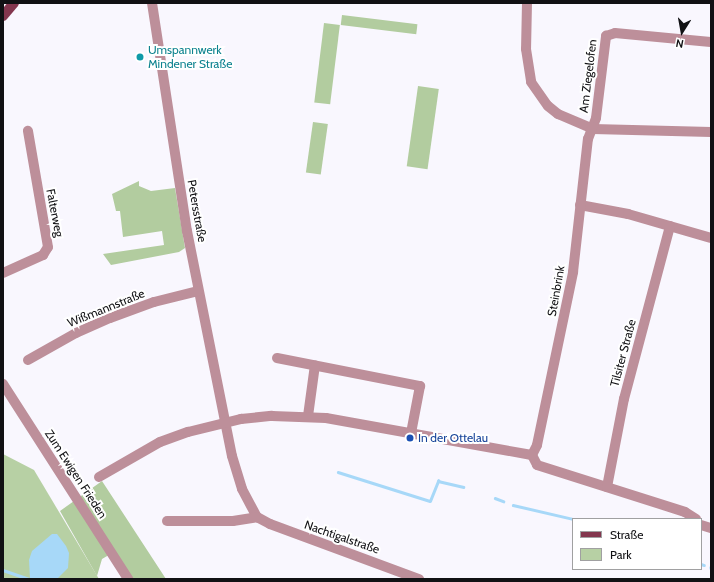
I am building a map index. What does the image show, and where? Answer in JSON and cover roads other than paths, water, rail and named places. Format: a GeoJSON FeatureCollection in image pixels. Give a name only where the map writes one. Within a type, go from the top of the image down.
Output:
{"type":"FeatureCollection","features":[{"type":"Feature","properties":{"kind":"main road"},"geometry":{"type":"LineString","coordinates":[[3,16],[14,3]]}},
{"type":"Feature","properties":{"kind":"street","name":"Petersstraße"},"geometry":{"type":"LineString","coordinates":[[152,3],[198,292],[225,422]]}},
{"type":"Feature","properties":{"kind":"street"},"geometry":{"type":"LineString","coordinates":[[527,3],[526,49],[531,82],[548,106],[558,114],[592,129],[711,132]]}},
{"type":"Feature","properties":{"kind":"street","name":"Am Ziegelofen"},"geometry":{"type":"LineString","coordinates":[[592,129],[596,118],[606,36],[615,33],[711,42]]}},
{"type":"Feature","properties":{"kind":"street","name":"Steinbrink"},"geometry":{"type":"LineString","coordinates":[[532,455],[537,445],[568,301],[588,139],[592,129]]}},
{"type":"Feature","properties":{"kind":"street","name":"Falterweg"},"geometry":{"type":"LineString","coordinates":[[3,273],[43,255],[48,247],[28,131]]}},
{"type":"Feature","properties":{"kind":"street"},"geometry":{"type":"LineString","coordinates":[[580,205],[670,226],[711,238]]}},
{"type":"Feature","properties":{"kind":"street","name":"Tilsiter Straße"},"geometry":{"type":"LineString","coordinates":[[607,488],[611,459],[624,399],[670,226]]}},
{"type":"Feature","properties":{"kind":"street","name":"Wißmannstraße"},"geometry":{"type":"LineString","coordinates":[[28,360],[76,333],[110,318],[154,302],[198,292]]}},
{"type":"Feature","properties":{"kind":"street"},"geometry":{"type":"LineString","coordinates":[[277,358],[420,386],[412,433]]}},
{"type":"Feature","properties":{"kind":"street"},"geometry":{"type":"LineString","coordinates":[[308,416],[315,365]]}},
{"type":"Feature","properties":{"kind":"street","name":"Zum Ewigen Frieden"},"geometry":{"type":"LineString","coordinates":[[3,384],[128,579]]}},
{"type":"Feature","properties":{"kind":"street"},"geometry":{"type":"LineString","coordinates":[[98,477],[160,442],[225,422],[272,416],[308,416],[532,455],[537,465],[685,512],[694,518]]}},
{"type":"Feature","properties":{"kind":"street"},"geometry":{"type":"LineString","coordinates":[[167,521],[233,521],[257,517],[237,475],[225,422]]}},
{"type":"Feature","properties":{"kind":"street","name":"Nachtigalstraße"},"geometry":{"type":"LineString","coordinates":[[257,517],[287,532],[419,579]]}},
{"type":"Feature","properties":{"kind":"water"},"geometry":{"type":"Polygon","coordinates":[[[52,534],[57,534],[66,546],[69,553],[68,568],[58,578],[30,579],[29,560],[32,551],[52,534]]]}},
{"type":"Feature","properties":{"kind":"waterway"},"geometry":{"type":"LineString","coordinates":[[338,472],[430,501],[438,481],[463,487]]}},
{"type":"Feature","properties":{"kind":"waterway"},"geometry":{"type":"LineString","coordinates":[[495,498],[503,501]]}},
{"type":"Feature","properties":{"kind":"waterway"},"geometry":{"type":"LineString","coordinates":[[513,505],[572,519]]}},
{"type":"Feature","properties":{"kind":"waterway"},"geometry":{"type":"LineString","coordinates":[[3,570],[29,579]]}},
{"type":"Feature","properties":{"kind":"place","name":"Umspannwerk Mindener Straße"},"geometry":{"type":"Point","coordinates":[140,57]}},
{"type":"Feature","properties":{"kind":"place","name":"In der Ottelau"},"geometry":{"type":"Point","coordinates":[410,438]}}]}
